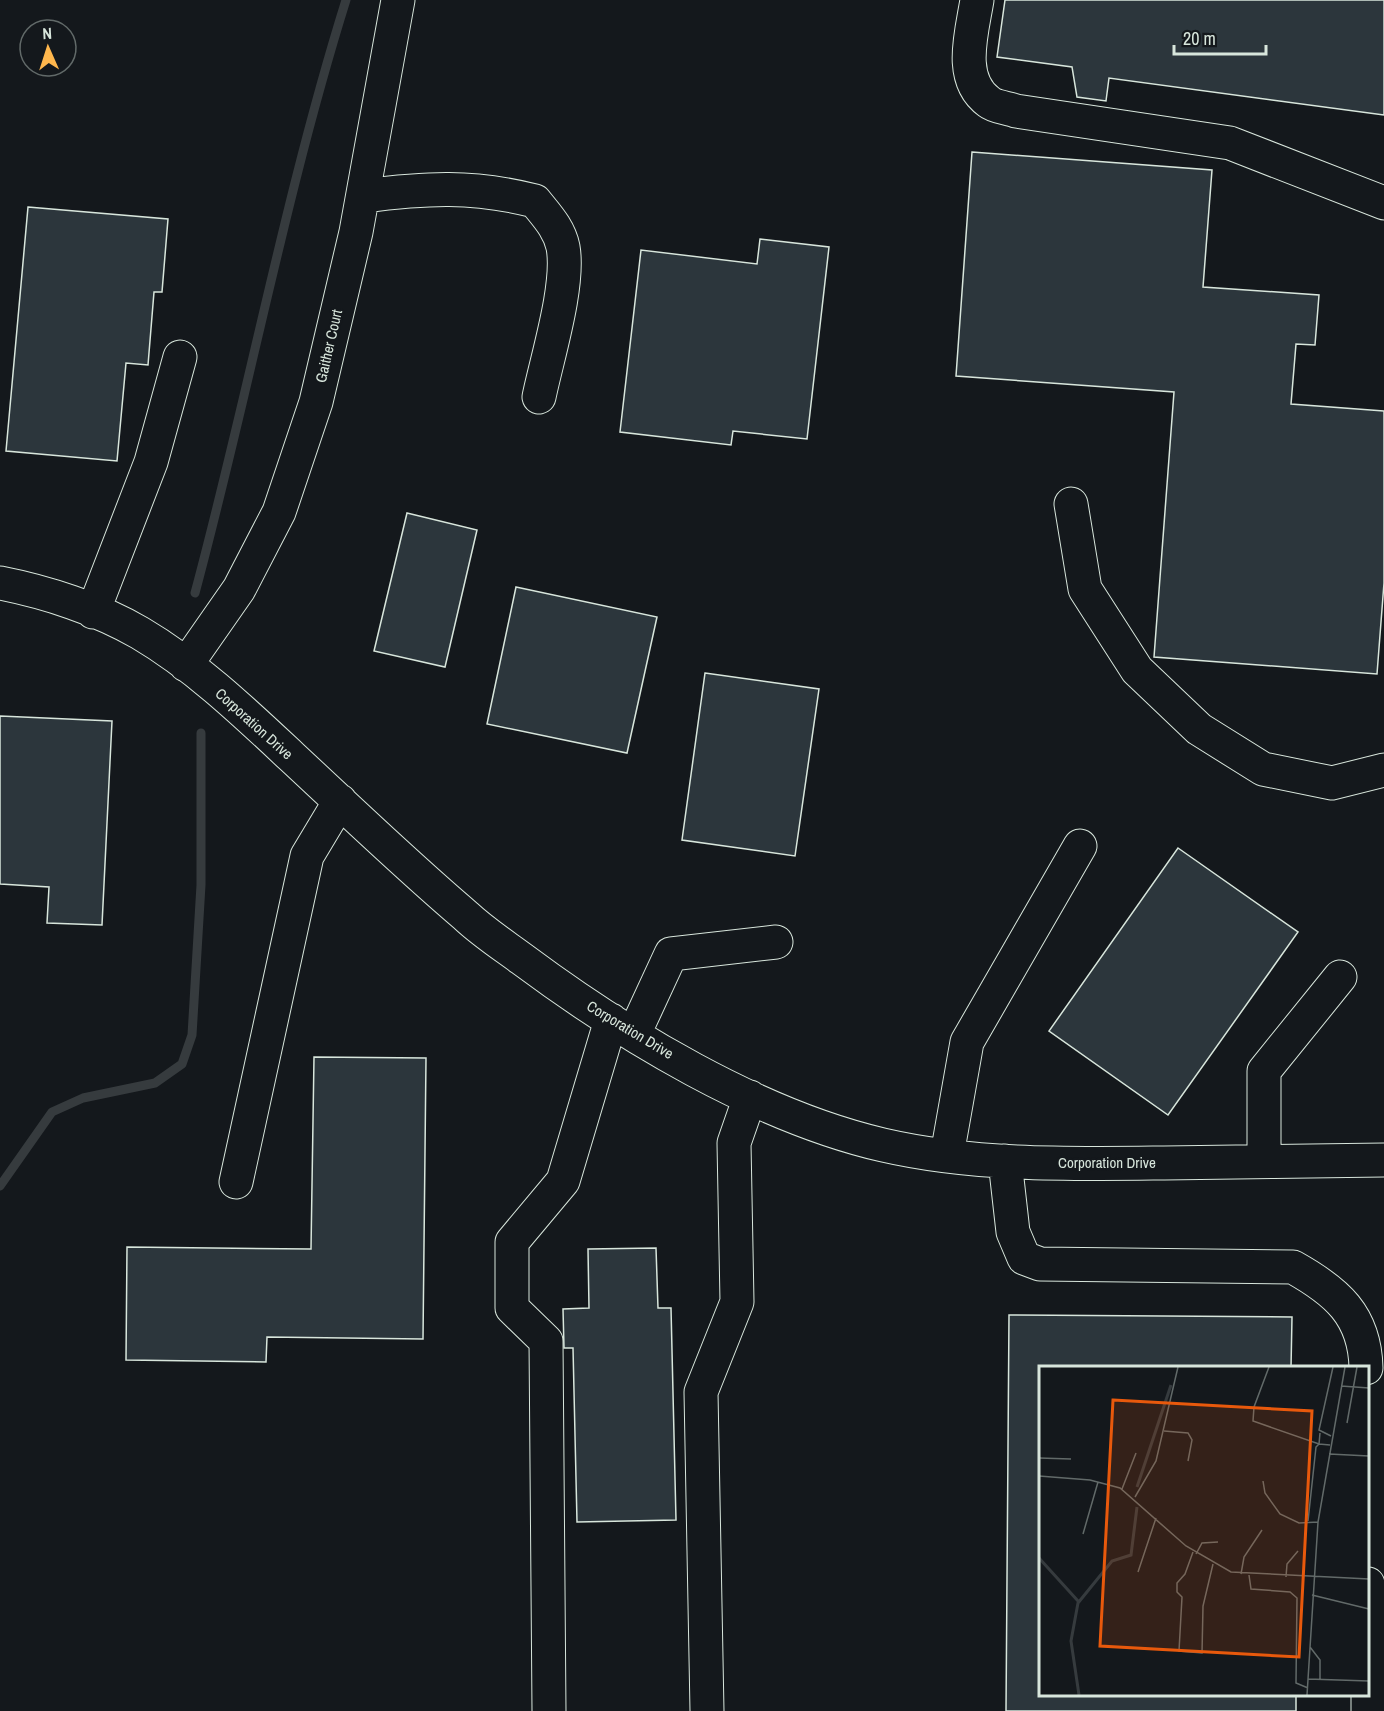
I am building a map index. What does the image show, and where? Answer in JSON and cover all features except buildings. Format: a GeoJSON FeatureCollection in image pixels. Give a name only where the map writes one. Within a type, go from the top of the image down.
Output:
{"type":"FeatureCollection","features":[{"type":"Feature","properties":{"kind":"street","name":"Gaither Court"},"geometry":{"type":"LineString","coordinates":[[186,665],[239,589],[279,512],[316,402],[363,196],[398,0]]}},
{"type":"Feature","properties":{"kind":"street"},"geometry":{"type":"LineString","coordinates":[[977,0],[968,61],[977,89],[989,103],[1016,111],[1230,143],[1384,203]]}},
{"type":"Feature","properties":{"kind":"street"},"geometry":{"type":"LineString","coordinates":[[363,196],[428,188],[473,189],[535,201],[556,227],[563,248],[563,284],[539,397]]}},
{"type":"Feature","properties":{"kind":"street"},"geometry":{"type":"LineString","coordinates":[[93,612],[151,462],[180,357]]}},
{"type":"Feature","properties":{"kind":"street"},"geometry":{"type":"LineString","coordinates":[[1071,504],[1085,589],[1137,670],[1199,729],[1263,769],[1332,783],[1384,770]]}},
{"type":"Feature","properties":{"kind":"street","name":"Corporation Drive"},"geometry":{"type":"LineString","coordinates":[[0,583],[93,612],[138,632],[186,665],[247,715],[469,920],[557,985],[622,1027],[750,1097],[821,1126],[881,1144],[947,1155],[1005,1161],[1104,1164],[1384,1160]]}},
{"type":"Feature","properties":{"kind":"street"},"geometry":{"type":"LineString","coordinates":[[236,1182],[307,856],[340,801]]}},
{"type":"Feature","properties":{"kind":"street"},"geometry":{"type":"LineString","coordinates":[[947,1155],[967,1042],[1080,846]]}},
{"type":"Feature","properties":{"kind":"street"},"geometry":{"type":"LineString","coordinates":[[549,1711],[546,1341],[512,1308],[512,1242],[563,1181],[622,1027],[671,954],[776,942]]}},
{"type":"Feature","properties":{"kind":"street"},"geometry":{"type":"LineString","coordinates":[[1264,1161],[1264,1071],[1340,977]]}},
{"type":"Feature","properties":{"kind":"street"},"geometry":{"type":"LineString","coordinates":[[707,1711],[701,1392],[737,1302],[735,1143],[750,1097]]}},
{"type":"Feature","properties":{"kind":"street"},"geometry":{"type":"LineString","coordinates":[[1005,1161],[1013,1232],[1024,1258],[1040,1264],[1293,1267],[1315,1280],[1348,1306],[1365,1347],[1366,1366]]}},
{"type":"Feature","properties":{"kind":"street"},"geometry":{"type":"LineString","coordinates":[[1369,1624],[1384,1625]]}},
{"type":"Feature","properties":{"kind":"street"},"geometry":{"type":"LineString","coordinates":[[1369,1638],[1374,1706]]}},
{"type":"Feature","properties":{"kind":"waterway"},"geometry":{"type":"LineString","coordinates":[[195,593],[285,221],[346,0]]}},
{"type":"Feature","properties":{"kind":"waterway"},"geometry":{"type":"LineString","coordinates":[[0,1186],[52,1112],[83,1098],[155,1083],[182,1064],[192,1035],[201,885],[201,733]]}}]}
